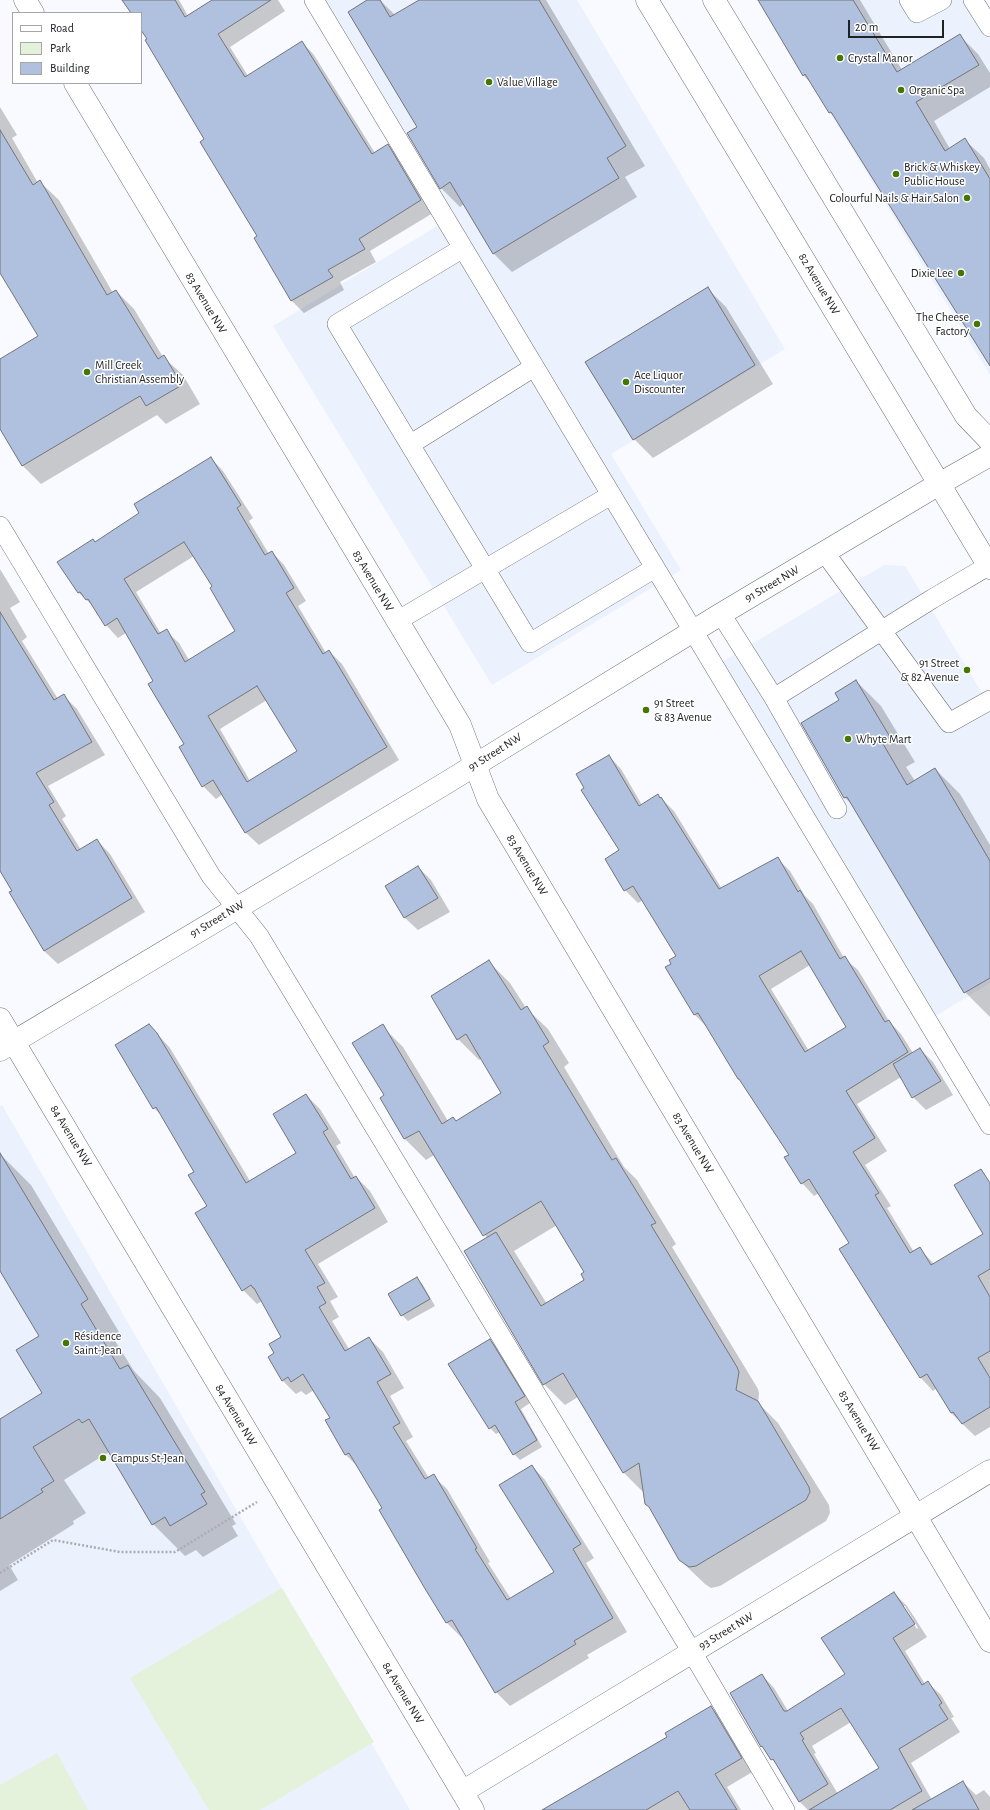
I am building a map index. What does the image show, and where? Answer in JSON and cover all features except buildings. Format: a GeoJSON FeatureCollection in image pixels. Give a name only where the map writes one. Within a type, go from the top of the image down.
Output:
{"type":"FeatureCollection","features":[{"type":"Feature","properties":{"kind":"street"},"geometry":{"type":"LineString","coordinates":[[25,0],[32,12]]}},
{"type":"Feature","properties":{"kind":"street","name":"82 Avenue NW"},"geometry":{"type":"LineString","coordinates":[[647,0],[989,567]]}},
{"type":"Feature","properties":{"kind":"street"},"geometry":{"type":"LineString","coordinates":[[714,0],[966,416],[990,441]]}},
{"type":"Feature","properties":{"kind":"street","name":"83 Avenue NW"},"geometry":{"type":"LineString","coordinates":[[76,84],[460,725],[488,799],[990,1641]]}},
{"type":"Feature","properties":{"kind":"street","name":"91 Street NW"},"geometry":{"type":"LineString","coordinates":[[7,1045],[474,765],[694,632],[721,614],[990,455]]}},
{"type":"Feature","properties":{"kind":"street","name":"84 Avenue NW"},"geometry":{"type":"LineString","coordinates":[[0,1019],[7,1045],[279,1488],[473,1810]]}},
{"type":"Feature","properties":{"kind":"street","name":"93 Street NW"},"geometry":{"type":"LineString","coordinates":[[462,1792],[990,1471]]}},
{"type":"Feature","properties":{"kind":"lane"},"geometry":{"type":"LineString","coordinates":[[314,0],[990,1125]]}},
{"type":"Feature","properties":{"kind":"lane"},"geometry":{"type":"LineString","coordinates":[[909,0],[917,13],[942,0]]}},
{"type":"Feature","properties":{"kind":"lane"},"geometry":{"type":"LineString","coordinates":[[974,0],[990,27]]}},
{"type":"Feature","properties":{"kind":"lane"},"geometry":{"type":"LineString","coordinates":[[463,248],[337,324],[530,643],[655,568]]}},
{"type":"Feature","properties":{"kind":"lane"},"geometry":{"type":"LineString","coordinates":[[411,444],[534,367]]}},
{"type":"Feature","properties":{"kind":"lane"},"geometry":{"type":"LineString","coordinates":[[397,621],[485,568],[612,495]]}},
{"type":"Feature","properties":{"kind":"lane"},"geometry":{"type":"LineString","coordinates":[[0,526],[211,876],[260,936],[692,1652],[785,1810]]}},
{"type":"Feature","properties":{"kind":"lane"},"geometry":{"type":"LineString","coordinates":[[826,553],[949,723],[990,700]]}},
{"type":"Feature","properties":{"kind":"lane"},"geometry":{"type":"LineString","coordinates":[[774,698],[882,630],[989,567]]}},
{"type":"Feature","properties":{"kind":"lane"},"geometry":{"type":"LineString","coordinates":[[721,614],[774,698],[837,808]]}},
{"type":"Feature","properties":{"kind":"path"},"geometry":{"type":"LineString","coordinates":[[0,1573],[53,1540],[120,1552],[175,1552],[279,1488]]}},
{"type":"Feature","properties":{"kind":"shaded area"},"geometry":{"type":"Polygon","coordinates":[[[326,0],[577,0],[785,349],[611,454],[681,570],[492,685],[273,326],[455,215],[326,0]]]}},
{"type":"Feature","properties":{"kind":"shaded area"},"geometry":{"type":"Polygon","coordinates":[[[761,0],[966,0],[990,39],[990,375],[761,0]]]}},
{"type":"Feature","properties":{"kind":"shaded area"},"geometry":{"type":"Polygon","coordinates":[[[884,565],[905,566],[990,706],[990,983],[934,1017],[720,663],[884,565]]]}},
{"type":"Feature","properties":{"kind":"shaded area","name":"Campus St-Jean"},"geometry":{"type":"Polygon","coordinates":[[[2,1105],[410,1810],[0,1810],[0,1106],[2,1105]]]}},
{"type":"Feature","properties":{"kind":"green space"},"geometry":{"type":"Polygon","coordinates":[[[282,1588],[374,1742],[260,1810],[209,1810],[130,1678],[282,1588]]]}},
{"type":"Feature","properties":{"kind":"green space"},"geometry":{"type":"Polygon","coordinates":[[[57,1753],[88,1810],[0,1810],[0,1785],[57,1753]]]}},
{"type":"Feature","properties":{"kind":"place","name":"Crystal Manor"},"geometry":{"type":"Point","coordinates":[840,58]}},
{"type":"Feature","properties":{"kind":"place","name":"Value Village"},"geometry":{"type":"Point","coordinates":[489,82]}},
{"type":"Feature","properties":{"kind":"place","name":"Organic Spa"},"geometry":{"type":"Point","coordinates":[901,90]}},
{"type":"Feature","properties":{"kind":"place","name":"Brick & Whiskey Public House"},"geometry":{"type":"Point","coordinates":[896,174]}},
{"type":"Feature","properties":{"kind":"place","name":"Colourful Nails & Hair Salon"},"geometry":{"type":"Point","coordinates":[967,198]}},
{"type":"Feature","properties":{"kind":"place","name":"Dixie Lee"},"geometry":{"type":"Point","coordinates":[961,273]}},
{"type":"Feature","properties":{"kind":"place","name":"The Cheese Factory"},"geometry":{"type":"Point","coordinates":[977,324]}},
{"type":"Feature","properties":{"kind":"place","name":"Mill Creek Christian Assembly"},"geometry":{"type":"Point","coordinates":[87,372]}},
{"type":"Feature","properties":{"kind":"place","name":"Ace Liquor Discounter"},"geometry":{"type":"Point","coordinates":[626,382]}},
{"type":"Feature","properties":{"kind":"place","name":"91 Street & 82 Avenue"},"geometry":{"type":"Point","coordinates":[967,670]}},
{"type":"Feature","properties":{"kind":"place","name":"91 Street & 83 Avenue"},"geometry":{"type":"Point","coordinates":[646,710]}},
{"type":"Feature","properties":{"kind":"place","name":"Whyte Mart"},"geometry":{"type":"Point","coordinates":[848,739]}},
{"type":"Feature","properties":{"kind":"place","name":"Résidence Saint-Jean"},"geometry":{"type":"Point","coordinates":[66,1343]}},
{"type":"Feature","properties":{"kind":"place","name":"Campus St-Jean"},"geometry":{"type":"Point","coordinates":[103,1458]}}]}
